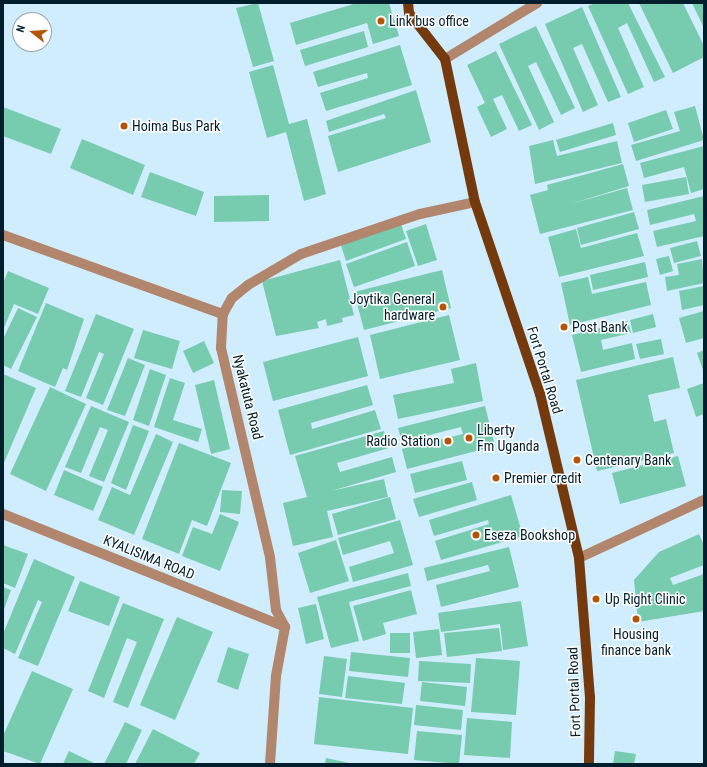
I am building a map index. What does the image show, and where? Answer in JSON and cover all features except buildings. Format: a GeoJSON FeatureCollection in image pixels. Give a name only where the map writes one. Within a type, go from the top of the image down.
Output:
{"type":"FeatureCollection","features":[{"type":"Feature","properties":{"kind":"main road","name":"Fort Portal Road"},"geometry":{"type":"LineString","coordinates":[[408,3],[409,13],[445,59],[475,202],[540,394],[579,558],[590,697],[589,764]]}},
{"type":"Feature","properties":{"kind":"street"},"geometry":{"type":"LineString","coordinates":[[445,59],[537,3]]}},
{"type":"Feature","properties":{"kind":"street","name":"Nyakatuta Road"},"geometry":{"type":"LineString","coordinates":[[285,627],[276,610],[270,557],[221,348],[223,314],[232,298],[248,285],[301,254],[420,214],[475,202]]}},
{"type":"Feature","properties":{"kind":"street"},"geometry":{"type":"LineString","coordinates":[[3,234],[223,314]]}},
{"type":"Feature","properties":{"kind":"street"},"geometry":{"type":"LineString","coordinates":[[579,558],[704,500]]}},
{"type":"Feature","properties":{"kind":"street","name":"KYALISIMA ROAD"},"geometry":{"type":"LineString","coordinates":[[3,514],[285,627]]}},
{"type":"Feature","properties":{"kind":"street"},"geometry":{"type":"LineString","coordinates":[[270,764],[276,676],[285,627]]}},
{"type":"Feature","properties":{"kind":"place","name":"Link bus office"},"geometry":{"type":"Point","coordinates":[381,21]}},
{"type":"Feature","properties":{"kind":"place","name":"Hoima Bus Park"},"geometry":{"type":"Point","coordinates":[124,126]}},
{"type":"Feature","properties":{"kind":"place","name":"Joytika General hardware"},"geometry":{"type":"Point","coordinates":[443,307]}},
{"type":"Feature","properties":{"kind":"place","name":"Post Bank"},"geometry":{"type":"Point","coordinates":[564,327]}},
{"type":"Feature","properties":{"kind":"place","name":"Liberty Fm Uganda"},"geometry":{"type":"Point","coordinates":[469,438]}},
{"type":"Feature","properties":{"kind":"place","name":"Radio Station"},"geometry":{"type":"Point","coordinates":[448,441]}},
{"type":"Feature","properties":{"kind":"place","name":"Centenary Bank"},"geometry":{"type":"Point","coordinates":[577,460]}},
{"type":"Feature","properties":{"kind":"place","name":"Premier credit"},"geometry":{"type":"Point","coordinates":[496,478]}},
{"type":"Feature","properties":{"kind":"place","name":"Eseza Bookshop"},"geometry":{"type":"Point","coordinates":[476,535]}},
{"type":"Feature","properties":{"kind":"place","name":"Up Right Clinic"},"geometry":{"type":"Point","coordinates":[596,599]}},
{"type":"Feature","properties":{"kind":"place","name":"Housing finance bank"},"geometry":{"type":"Point","coordinates":[636,619]}}]}
